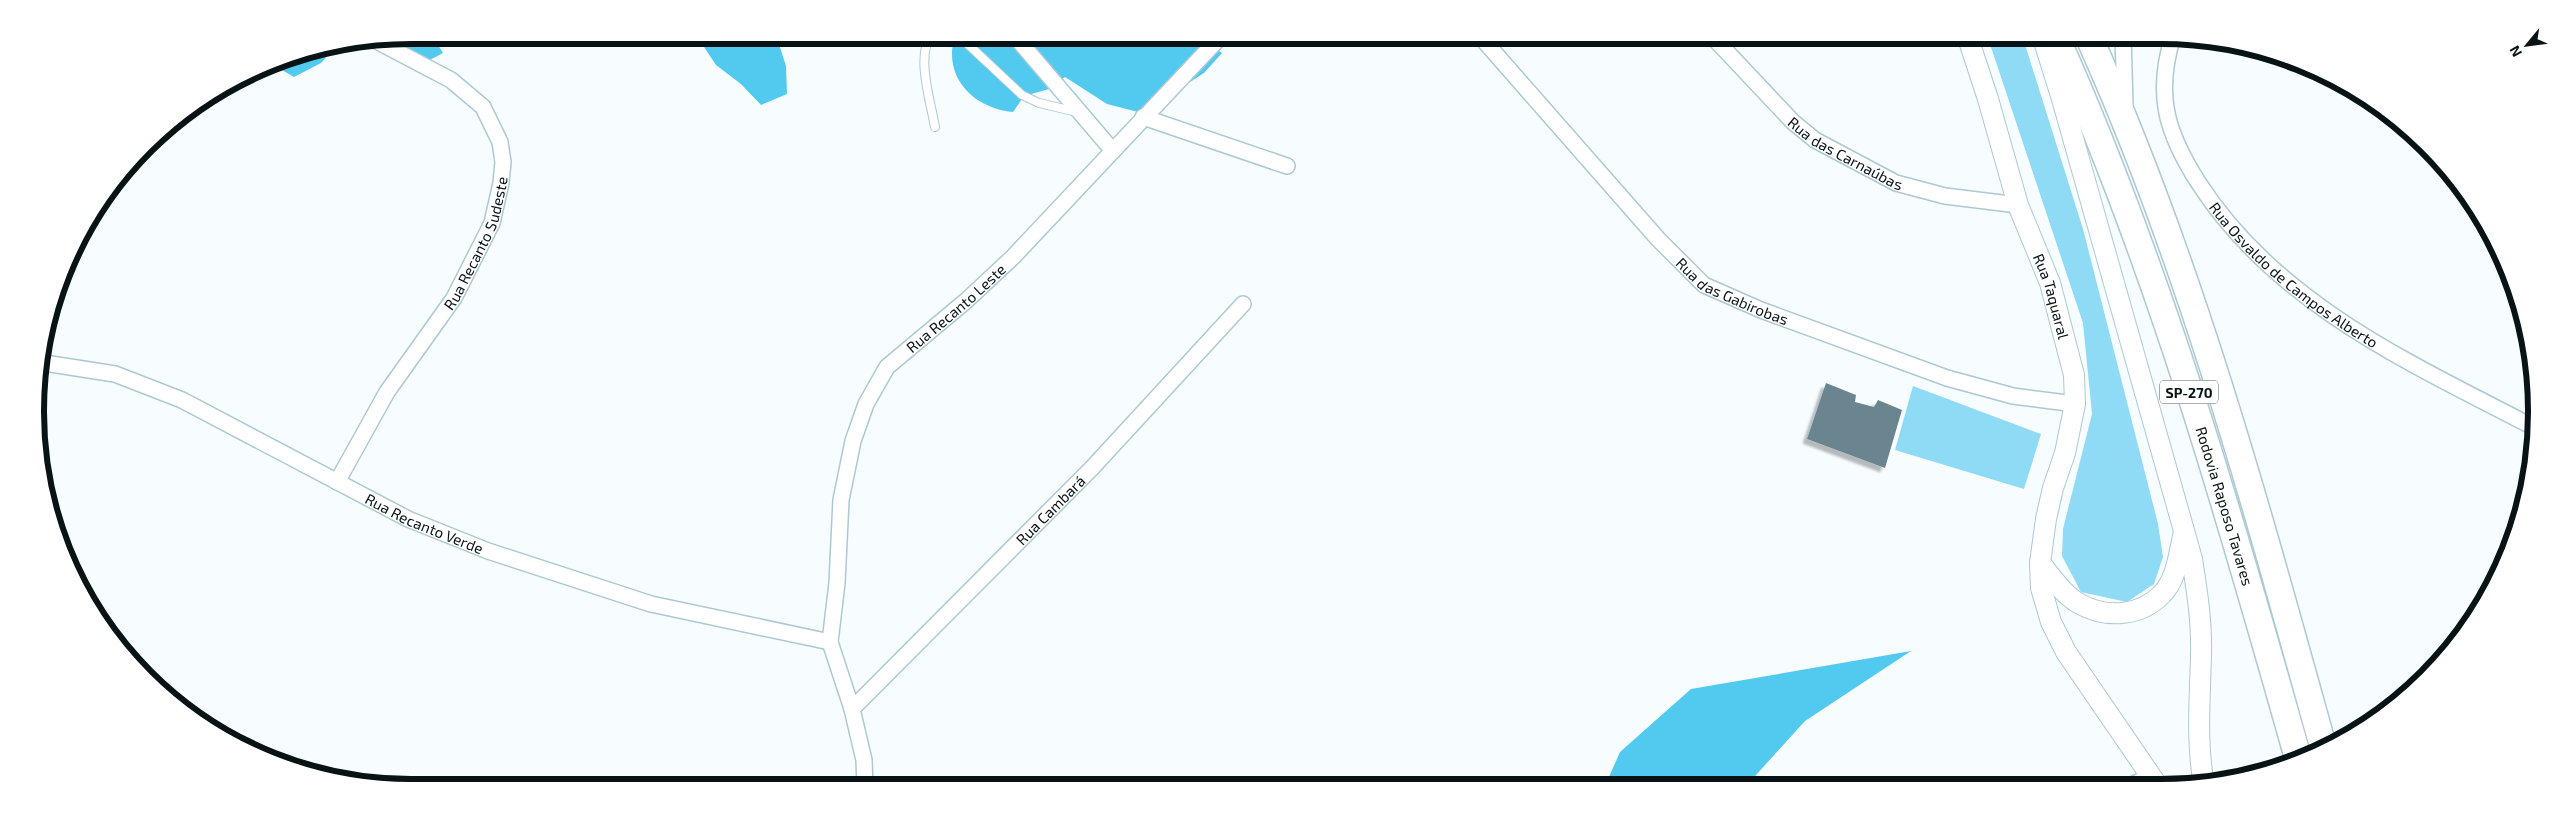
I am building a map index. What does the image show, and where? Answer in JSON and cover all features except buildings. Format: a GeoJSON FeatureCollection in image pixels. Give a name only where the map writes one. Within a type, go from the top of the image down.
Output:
{"type":"FeatureCollection","features":[{"type":"Feature","properties":{"kind":"highway","name":"Rodovia Raposo Tavares"},"geometry":{"type":"LineString","coordinates":[[2059,44],[2130,213],[2177,352],[2251,590],[2297,753]]}},
{"type":"Feature","properties":{"kind":"highway","name":"Rodovia Raposo Tavares"},"geometry":{"type":"LineString","coordinates":[[2092,44],[2125,118],[2196,316],[2269,552],[2322,742]]}},
{"type":"Feature","properties":{"kind":"main road","name":"Rua Taquaral"},"geometry":{"type":"LineString","coordinates":[[1970,44],[1988,99],[2018,205],[2050,283],[2074,376],[2075,404],[2065,453],[2053,488],[2040,563],[2041,588],[2051,622],[2066,652],[2153,779]]}},
{"type":"Feature","properties":{"kind":"main road"},"geometry":{"type":"LineString","coordinates":[[2045,44],[2192,559],[2199,603],[2201,654],[2198,719],[2203,776]]}},
{"type":"Feature","properties":{"kind":"main road"},"geometry":{"type":"LineString","coordinates":[[2040,563],[2080,604],[2116,615],[2137,610],[2163,593],[2174,571],[2184,530]]}},
{"type":"Feature","properties":{"kind":"street"},"geometry":{"type":"LineString","coordinates":[[1022,44],[1113,150]]}},
{"type":"Feature","properties":{"kind":"street","name":"Rua Recanto Leste"},"geometry":{"type":"LineString","coordinates":[[830,642],[837,583],[841,500],[853,442],[866,404],[887,367],[967,300],[1013,257],[1213,44]]}},
{"type":"Feature","properties":{"kind":"street","name":"Rua das Gabirobas"},"geometry":{"type":"LineString","coordinates":[[1487,44],[1658,239],[1704,285],[1761,310],[1947,378],[2012,396],[2075,404]]}},
{"type":"Feature","properties":{"kind":"street","name":"Rua das Carnaúbas"},"geometry":{"type":"LineString","coordinates":[[1719,44],[1793,122],[1815,140],[1896,183],[1945,196],[2018,205]]}},
{"type":"Feature","properties":{"kind":"street"},"geometry":{"type":"LineString","coordinates":[[2123,44],[2125,118]]}},
{"type":"Feature","properties":{"kind":"street","name":"Rua Osvaldo de Campos Alberto"},"geometry":{"type":"LineString","coordinates":[[2171,44],[2163,80],[2165,107],[2173,137],[2188,167],[2212,204],[2248,245],[2292,287],[2361,335],[2528,424]]}},
{"type":"Feature","properties":{"kind":"street","name":"Rua Recanto Sudeste"},"geometry":{"type":"LineString","coordinates":[[337,482],[387,392],[454,298],[492,224],[501,183],[503,162],[500,142],[483,107],[471,94],[451,80],[386,45]]}},
{"type":"Feature","properties":{"kind":"street"},"geometry":{"type":"LineString","coordinates":[[1143,117],[1287,166]]}},
{"type":"Feature","properties":{"kind":"street","name":"Rua Cambará"},"geometry":{"type":"LineString","coordinates":[[852,708],[1092,468],[1243,304]]}},
{"type":"Feature","properties":{"kind":"street","name":"Rua Recanto Verde"},"geometry":{"type":"LineString","coordinates":[[47,363],[115,374],[182,400],[408,519],[488,551],[651,604],[830,642]]}},
{"type":"Feature","properties":{"kind":"street"},"geometry":{"type":"LineString","coordinates":[[830,642],[852,708],[864,760],[865,779]]}},
{"type":"Feature","properties":{"kind":"lane"},"geometry":{"type":"LineString","coordinates":[[926,44],[924,57],[935,127]]}},
{"type":"Feature","properties":{"kind":"lane"},"geometry":{"type":"LineString","coordinates":[[968,44],[1022,95],[1039,103],[1081,114]]}},
{"type":"Feature","properties":{"kind":"shaded area"},"geometry":{"type":"Polygon","coordinates":[[[438,44],[443,53],[418,66],[384,45],[438,44]]]}},
{"type":"Feature","properties":{"kind":"shaded area"},"geometry":{"type":"Polygon","coordinates":[[[702,44],[779,44],[786,66],[787,94],[761,105],[741,84],[716,65],[702,44]]]}},
{"type":"Feature","properties":{"kind":"shaded area"},"geometry":{"type":"Polygon","coordinates":[[[953,44],[1224,44],[1218,50],[1222,53],[1204,73],[1142,113],[1107,104],[1065,77],[1049,89],[1024,96],[1013,112],[998,109],[985,104],[964,88],[957,77],[953,64],[953,44]]]}},
{"type":"Feature","properties":{"kind":"shaded area"},"geometry":{"type":"Polygon","coordinates":[[[1990,44],[2025,44],[2083,229],[2158,524],[2163,557],[2154,584],[2127,602],[2081,592],[2062,556],[2063,529],[2092,414],[2083,323],[1990,44]]]}},
{"type":"Feature","properties":{"kind":"shaded area"},"geometry":{"type":"Polygon","coordinates":[[[330,53],[321,63],[294,77],[279,69],[330,53]]]}},
{"type":"Feature","properties":{"kind":"shaded area"},"geometry":{"type":"Polygon","coordinates":[[[1913,386],[2041,434],[2024,489],[1895,450],[1913,386]]]}},
{"type":"Feature","properties":{"kind":"shaded area"},"geometry":{"type":"Polygon","coordinates":[[[1911,651],[1805,721],[1752,779],[1608,779],[1620,752],[1691,689],[1911,651]]]}}]}
